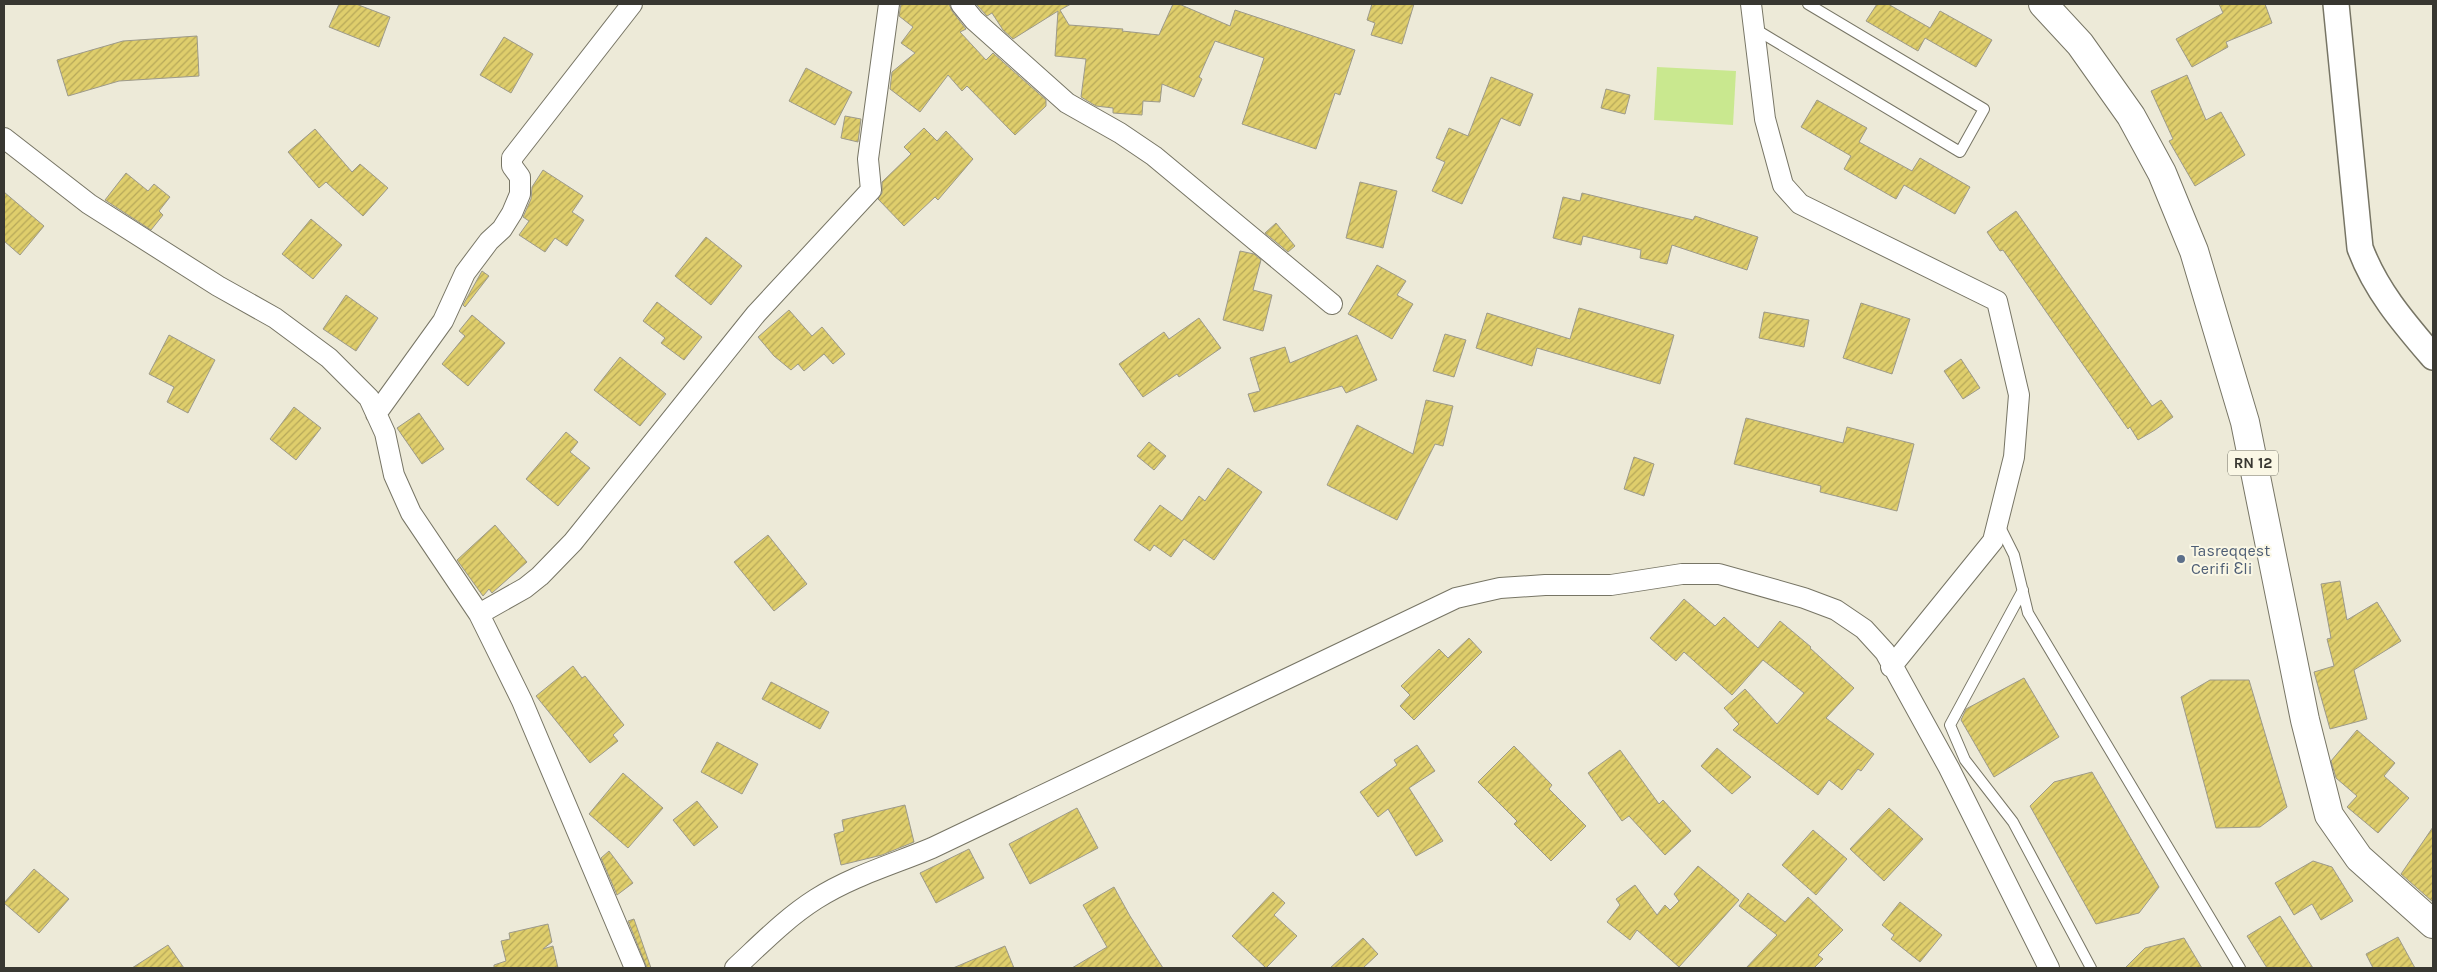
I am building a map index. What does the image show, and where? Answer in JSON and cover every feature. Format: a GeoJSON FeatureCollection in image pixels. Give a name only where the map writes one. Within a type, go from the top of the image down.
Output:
{"type":"FeatureCollection","features":[{"type":"Feature","properties":{"kind":"main road","name":"RN 12"},"geometry":{"type":"LineString","coordinates":[[2043,4],[2080,44],[2131,116],[2162,172],[2194,251],[2245,422],[2305,720],[2329,815],[2359,858],[2433,924]]}},
{"type":"Feature","properties":{"kind":"street"},"geometry":{"type":"LineString","coordinates":[[376,414],[443,321],[465,273],[502,229],[512,213],[520,194],[520,177],[512,166],[512,158],[632,4]]}},
{"type":"Feature","properties":{"kind":"street"},"geometry":{"type":"LineString","coordinates":[[479,614],[525,588],[540,576],[573,542],[756,314],[871,190],[868,159],[889,4]]}},
{"type":"Feature","properties":{"kind":"street"},"geometry":{"type":"LineString","coordinates":[[961,4],[974,20],[1067,103],[1120,133],[1154,156],[1332,304]]}},
{"type":"Feature","properties":{"kind":"street"},"geometry":{"type":"LineString","coordinates":[[1751,4],[1765,119],[1783,185],[1800,204],[1997,301],[2019,395],[2014,457],[1993,541],[1891,667]]}},
{"type":"Feature","properties":{"kind":"street"},"geometry":{"type":"LineString","coordinates":[[2336,4],[2360,248],[2369,272],[2386,299],[2433,357]]}},
{"type":"Feature","properties":{"kind":"street"},"geometry":{"type":"LineString","coordinates":[[4,138],[89,204],[218,286],[275,318],[321,352],[369,398],[385,433],[394,475],[411,512],[479,614],[522,702],[635,968]]}},
{"type":"Feature","properties":{"kind":"street"},"geometry":{"type":"LineString","coordinates":[[735,968],[792,915],[817,898],[854,879],[932,848],[1456,598],[1500,588],[1545,585],[1611,585],[1682,574],[1719,574],[1804,598],[1836,610],[1864,629],[1885,652],[1891,667],[1949,768],[2049,968]]}},
{"type":"Feature","properties":{"kind":"lane"},"geometry":{"type":"LineString","coordinates":[[1754,29],[1960,152],[1984,109],[1808,4]]}},
{"type":"Feature","properties":{"kind":"lane"},"geometry":{"type":"LineString","coordinates":[[1998,521],[2014,555],[2028,613],[2240,968]]}},
{"type":"Feature","properties":{"kind":"lane"},"geometry":{"type":"LineString","coordinates":[[2023,590],[1950,725],[1965,760],[2013,822],[2091,968]]}},
{"type":"Feature","properties":{"kind":"green space"},"geometry":{"type":"Polygon","coordinates":[[[1657,67],[1736,71],[1733,125],[1654,120],[1657,67]]]}},
{"type":"Feature","properties":{"kind":"building"},"geometry":{"type":"Polygon","coordinates":[[[339,4],[356,4],[390,17],[379,47],[329,27],[339,4]]]}},
{"type":"Feature","properties":{"kind":"building"},"geometry":{"type":"Polygon","coordinates":[[[901,4],[949,4],[966,29],[960,32],[986,60],[993,53],[1046,100],[1046,106],[1015,135],[967,86],[962,91],[948,75],[920,112],[890,89],[892,72],[915,53],[901,43],[913,27],[899,16],[901,4]]]}},
{"type":"Feature","properties":{"kind":"building"},"geometry":{"type":"Polygon","coordinates":[[[976,4],[1071,4],[1060,10],[1069,25],[1123,29],[1122,31],[1159,35],[1173,4],[1179,4],[1230,26],[1235,10],[1355,50],[1340,95],[1335,93],[1316,149],[1242,124],[1264,58],[1215,41],[1199,77],[1202,79],[1194,97],[1162,84],[1160,102],[1143,101],[1142,115],[1113,113],[1113,108],[1096,106],[1081,97],[1086,59],[1055,56],[1058,11],[1013,39],[1003,30],[992,13],[987,16],[976,4]]]}},
{"type":"Feature","properties":{"kind":"building"},"geometry":{"type":"Polygon","coordinates":[[[1372,4],[1414,4],[1402,44],[1371,35],[1375,23],[1367,20],[1372,4]]]}},
{"type":"Feature","properties":{"kind":"building"},"geometry":{"type":"Polygon","coordinates":[[[1877,4],[1888,4],[1930,28],[1940,11],[1992,40],[1976,67],[1925,38],[1918,51],[1866,21],[1877,4]]]}},
{"type":"Feature","properties":{"kind":"building"},"geometry":{"type":"Polygon","coordinates":[[[2219,4],[2265,4],[2272,23],[2226,42],[2228,47],[2192,67],[2176,39],[2223,13],[2219,4]]]}},
{"type":"Feature","properties":{"kind":"building"},"geometry":{"type":"Polygon","coordinates":[[[197,36],[199,76],[119,81],[68,96],[57,60],[123,41],[197,36]]]}},
{"type":"Feature","properties":{"kind":"building"},"geometry":{"type":"Polygon","coordinates":[[[504,37],[533,54],[511,93],[480,75],[504,37]]]}},
{"type":"Feature","properties":{"kind":"building"},"geometry":{"type":"Polygon","coordinates":[[[806,68],[852,92],[835,125],[789,101],[806,68]]]}},
{"type":"Feature","properties":{"kind":"building"},"geometry":{"type":"Polygon","coordinates":[[[2187,75],[2206,120],[2221,112],[2245,155],[2195,186],[2169,141],[2173,139],[2151,91],[2187,75]]]}},
{"type":"Feature","properties":{"kind":"building"},"geometry":{"type":"Polygon","coordinates":[[[1491,77],[1533,94],[1520,126],[1501,118],[1462,204],[1432,191],[1445,162],[1436,158],[1449,128],[1468,136],[1491,77]]]}},
{"type":"Feature","properties":{"kind":"building"},"geometry":{"type":"Polygon","coordinates":[[[1606,89],[1630,95],[1625,114],[1601,108],[1606,89]]]}},
{"type":"Feature","properties":{"kind":"building"},"geometry":{"type":"Polygon","coordinates":[[[1817,100],[1867,128],[1859,142],[1912,171],[1920,158],[1970,187],[1955,214],[1904,185],[1896,199],[1844,169],[1851,156],[1801,127],[1817,100]]]}},
{"type":"Feature","properties":{"kind":"building"},"geometry":{"type":"Polygon","coordinates":[[[845,116],[861,119],[858,142],[841,138],[845,116]]]}},
{"type":"Feature","properties":{"kind":"building"},"geometry":{"type":"Polygon","coordinates":[[[924,128],[937,141],[946,131],[973,159],[938,200],[935,197],[904,226],[878,199],[882,193],[882,182],[911,154],[904,147],[924,128]]]}},
{"type":"Feature","properties":{"kind":"building"},"geometry":{"type":"Polygon","coordinates":[[[315,129],[352,172],[360,164],[388,188],[363,216],[326,182],[319,188],[288,152],[315,129]]]}},
{"type":"Feature","properties":{"kind":"building"},"geometry":{"type":"Polygon","coordinates":[[[543,170],[583,196],[572,212],[584,220],[567,246],[555,238],[545,252],[519,235],[529,221],[523,217],[531,199],[532,187],[543,170]]]}},
{"type":"Feature","properties":{"kind":"building"},"geometry":{"type":"Polygon","coordinates":[[[126,173],[148,191],[154,184],[170,197],[159,211],[163,215],[151,230],[105,200],[126,173]]]}},
{"type":"Feature","properties":{"kind":"building"},"geometry":{"type":"Polygon","coordinates":[[[1360,182],[1397,191],[1383,248],[1346,238],[1360,182]]]}},
{"type":"Feature","properties":{"kind":"building"},"geometry":{"type":"Polygon","coordinates":[[[4,192],[44,226],[20,255],[4,241],[4,192]]]}},
{"type":"Feature","properties":{"kind":"building"},"geometry":{"type":"Polygon","coordinates":[[[1582,193],[1693,220],[1695,216],[1758,237],[1747,270],[1672,245],[1667,264],[1640,258],[1641,250],[1583,236],[1581,245],[1553,238],[1563,197],[1580,201],[1582,193]]]}},
{"type":"Feature","properties":{"kind":"building"},"geometry":{"type":"Polygon","coordinates":[[[2016,211],[2152,406],[2161,400],[2173,417],[2138,440],[2130,427],[2128,429],[2003,250],[2000,251],[1987,232],[2016,211]]]}},
{"type":"Feature","properties":{"kind":"building"},"geometry":{"type":"Polygon","coordinates":[[[311,219],[342,245],[313,279],[282,254],[311,219]]]}},
{"type":"Feature","properties":{"kind":"building"},"geometry":{"type":"Polygon","coordinates":[[[1276,223],[1295,246],[1288,252],[1265,233],[1276,223]]]}},
{"type":"Feature","properties":{"kind":"building"},"geometry":{"type":"Polygon","coordinates":[[[706,237],[742,266],[711,305],[675,276],[706,237]]]}},
{"type":"Feature","properties":{"kind":"building"},"geometry":{"type":"Polygon","coordinates":[[[1240,251],[1254,254],[1261,260],[1253,290],[1272,295],[1263,331],[1223,320],[1240,251]]]}},
{"type":"Feature","properties":{"kind":"building"},"geometry":{"type":"Polygon","coordinates":[[[1377,265],[1406,281],[1397,295],[1413,304],[1392,339],[1348,314],[1377,265]]]}},
{"type":"Feature","properties":{"kind":"building"},"geometry":{"type":"Polygon","coordinates":[[[482,271],[489,276],[465,307],[463,305],[482,271]]]}},
{"type":"Feature","properties":{"kind":"building"},"geometry":{"type":"Polygon","coordinates":[[[346,295],[378,318],[356,351],[323,329],[346,295]]]}},
{"type":"Feature","properties":{"kind":"building"},"geometry":{"type":"Polygon","coordinates":[[[657,302],[702,337],[684,360],[661,343],[665,338],[643,321],[657,302]]]}},
{"type":"Feature","properties":{"kind":"building"},"geometry":{"type":"Polygon","coordinates":[[[1861,303],[1910,319],[1892,374],[1843,358],[1861,303]]]}},
{"type":"Feature","properties":{"kind":"building"},"geometry":{"type":"Polygon","coordinates":[[[1579,308],[1674,335],[1660,384],[1537,348],[1532,366],[1476,348],[1487,313],[1570,339],[1579,308]]]}},
{"type":"Feature","properties":{"kind":"building"},"geometry":{"type":"Polygon","coordinates":[[[789,310],[812,336],[822,327],[845,354],[833,364],[824,354],[804,371],[798,364],[791,370],[774,356],[758,337],[789,310]]]}},
{"type":"Feature","properties":{"kind":"building"},"geometry":{"type":"Polygon","coordinates":[[[1764,312],[1809,320],[1804,347],[1759,338],[1764,312]]]}},
{"type":"Feature","properties":{"kind":"building"},"geometry":{"type":"Polygon","coordinates":[[[472,315],[505,343],[468,386],[442,364],[465,336],[459,331],[472,315]]]}},
{"type":"Feature","properties":{"kind":"building"},"geometry":{"type":"Polygon","coordinates":[[[1199,318],[1221,348],[1179,377],[1177,374],[1143,397],[1119,364],[1164,332],[1169,339],[1199,318]]]}},
{"type":"Feature","properties":{"kind":"building"},"geometry":{"type":"Polygon","coordinates":[[[1445,334],[1466,340],[1454,377],[1433,371],[1445,334]]]}},
{"type":"Feature","properties":{"kind":"building"},"geometry":{"type":"Polygon","coordinates":[[[169,335],[215,360],[188,413],[167,402],[174,387],[149,374],[169,335]]]}},
{"type":"Feature","properties":{"kind":"building"},"geometry":{"type":"Polygon","coordinates":[[[1357,335],[1377,380],[1346,393],[1342,386],[1254,412],[1248,394],[1260,391],[1250,358],[1285,347],[1290,363],[1357,335]]]}},
{"type":"Feature","properties":{"kind":"building"},"geometry":{"type":"Polygon","coordinates":[[[620,357],[666,394],[640,426],[594,390],[620,357]]]}},
{"type":"Feature","properties":{"kind":"building"},"geometry":{"type":"Polygon","coordinates":[[[1961,359],[1980,388],[1963,399],[1944,371],[1961,359]]]}},
{"type":"Feature","properties":{"kind":"building"},"geometry":{"type":"Polygon","coordinates":[[[1426,400],[1453,406],[1443,446],[1435,444],[1397,520],[1327,485],[1357,425],[1413,454],[1426,400]]]}},
{"type":"Feature","properties":{"kind":"building"},"geometry":{"type":"Polygon","coordinates":[[[294,407],[321,428],[296,460],[270,439],[294,407]]]}},
{"type":"Feature","properties":{"kind":"building"},"geometry":{"type":"Polygon","coordinates":[[[419,413],[444,449],[422,464],[397,428],[419,413]]]}},
{"type":"Feature","properties":{"kind":"building"},"geometry":{"type":"Polygon","coordinates":[[[1746,418],[1843,443],[1847,427],[1914,444],[1897,511],[1820,492],[1821,486],[1734,464],[1746,418]]]}},
{"type":"Feature","properties":{"kind":"building"},"geometry":{"type":"Polygon","coordinates":[[[566,432],[578,442],[570,452],[590,468],[558,506],[526,479],[566,432]]]}},
{"type":"Feature","properties":{"kind":"building"},"geometry":{"type":"Polygon","coordinates":[[[1149,442],[1166,456],[1154,470],[1137,456],[1149,442]]]}},
{"type":"Feature","properties":{"kind":"building"},"geometry":{"type":"Polygon","coordinates":[[[1634,457],[1654,464],[1644,496],[1624,489],[1634,457]]]}},
{"type":"Feature","properties":{"kind":"building"},"geometry":{"type":"Polygon","coordinates":[[[1228,468],[1262,492],[1214,560],[1184,539],[1171,557],[1154,545],[1150,551],[1134,540],[1160,505],[1182,521],[1199,496],[1205,501],[1228,468]]]}},
{"type":"Feature","properties":{"kind":"building"},"geometry":{"type":"Polygon","coordinates":[[[495,525],[527,562],[492,593],[489,589],[483,596],[457,560],[495,525]]]}},
{"type":"Feature","properties":{"kind":"building"},"geometry":{"type":"Polygon","coordinates":[[[768,535],[807,584],[774,611],[734,562],[768,535]]]}},
{"type":"Feature","properties":{"kind":"building"},"geometry":{"type":"Polygon","coordinates":[[[2340,581],[2347,620],[2377,602],[2401,641],[2354,670],[2367,719],[2330,729],[2314,672],[2334,666],[2327,639],[2331,638],[2321,584],[2340,581]]]}},
{"type":"Feature","properties":{"kind":"building"},"geometry":{"type":"Polygon","coordinates":[[[1684,599],[1715,626],[1724,617],[1758,648],[1780,621],[1811,647],[1854,688],[1826,718],[1874,754],[1861,771],[1858,769],[1842,790],[1829,780],[1818,795],[1733,730],[1739,724],[1724,708],[1745,689],[1777,724],[1804,693],[1763,660],[1732,695],[1684,652],[1676,661],[1650,638],[1684,599]]]}},
{"type":"Feature","properties":{"kind":"building"},"geometry":{"type":"Polygon","coordinates":[[[1469,638],[1482,652],[1414,720],[1400,706],[1410,695],[1401,686],[1439,649],[1448,658],[1469,638]]]}},
{"type":"Feature","properties":{"kind":"building"},"geometry":{"type":"Polygon","coordinates":[[[573,666],[582,678],[585,676],[624,725],[613,735],[618,741],[590,763],[536,696],[573,666]]]}},
{"type":"Feature","properties":{"kind":"building"},"geometry":{"type":"Polygon","coordinates":[[[2024,678],[2059,737],[1994,777],[1961,720],[1966,709],[2024,678]]]}},
{"type":"Feature","properties":{"kind":"building"},"geometry":{"type":"Polygon","coordinates":[[[2210,680],[2249,680],[2287,807],[2260,827],[2216,828],[2181,697],[2210,680]]]}},
{"type":"Feature","properties":{"kind":"building"},"geometry":{"type":"Polygon","coordinates":[[[771,682],[829,712],[820,729],[762,699],[771,682]]]}},
{"type":"Feature","properties":{"kind":"building"},"geometry":{"type":"Polygon","coordinates":[[[2357,730],[2395,763],[2384,776],[2409,798],[2378,833],[2347,807],[2357,796],[2336,778],[2331,761],[2357,730]]]}},
{"type":"Feature","properties":{"kind":"building"},"geometry":{"type":"Polygon","coordinates":[[[717,742],[758,764],[742,794],[701,772],[717,742]]]}},
{"type":"Feature","properties":{"kind":"building"},"geometry":{"type":"Polygon","coordinates":[[[1417,745],[1435,771],[1409,788],[1443,841],[1416,856],[1388,809],[1378,817],[1360,792],[1397,765],[1394,760],[1417,745]]]}},
{"type":"Feature","properties":{"kind":"building"},"geometry":{"type":"Polygon","coordinates":[[[1514,746],[1552,785],[1549,789],[1586,826],[1551,861],[1514,824],[1517,821],[1478,782],[1514,746]]]}},
{"type":"Feature","properties":{"kind":"building"},"geometry":{"type":"Polygon","coordinates":[[[1717,748],[1751,777],[1732,794],[1701,766],[1717,748]]]}},
{"type":"Feature","properties":{"kind":"building"},"geometry":{"type":"Polygon","coordinates":[[[1620,750],[1659,804],[1663,800],[1691,831],[1665,855],[1629,816],[1622,821],[1588,773],[1620,750]]]}},
{"type":"Feature","properties":{"kind":"building"},"geometry":{"type":"Polygon","coordinates":[[[2092,772],[2159,887],[2139,913],[2096,924],[2030,806],[2054,782],[2092,772]]]}},
{"type":"Feature","properties":{"kind":"building"},"geometry":{"type":"Polygon","coordinates":[[[623,773],[663,808],[628,848],[589,814],[623,773]]]}},
{"type":"Feature","properties":{"kind":"building"},"geometry":{"type":"Polygon","coordinates":[[[697,801],[718,827],[694,846],[673,820],[697,801]]]}},
{"type":"Feature","properties":{"kind":"building"},"geometry":{"type":"Polygon","coordinates":[[[905,805],[914,842],[882,855],[841,865],[834,834],[844,831],[842,820],[905,805]]]}},
{"type":"Feature","properties":{"kind":"building"},"geometry":{"type":"Polygon","coordinates":[[[1077,808],[1098,848],[1030,884],[1009,844],[1077,808]]]}},
{"type":"Feature","properties":{"kind":"building"},"geometry":{"type":"Polygon","coordinates":[[[1889,808],[1923,839],[1884,881],[1850,849],[1889,808]]]}},
{"type":"Feature","properties":{"kind":"building"},"geometry":{"type":"Polygon","coordinates":[[[2433,827],[2433,902],[2401,874],[2433,827]]]}},
{"type":"Feature","properties":{"kind":"building"},"geometry":{"type":"Polygon","coordinates":[[[1813,830],[1847,859],[1816,895],[1782,865],[1813,830]]]}},
{"type":"Feature","properties":{"kind":"building"},"geometry":{"type":"Polygon","coordinates":[[[969,849],[984,878],[936,903],[920,873],[969,849]]]}},
{"type":"Feature","properties":{"kind":"building"},"geometry":{"type":"Polygon","coordinates":[[[609,851],[633,883],[617,895],[601,858],[609,851]]]}},
{"type":"Feature","properties":{"kind":"building"},"geometry":{"type":"Polygon","coordinates":[[[2313,861],[2332,867],[2353,901],[2321,920],[2312,904],[2294,915],[2275,883],[2313,861]]]}},
{"type":"Feature","properties":{"kind":"building"},"geometry":{"type":"Polygon","coordinates":[[[1698,866],[1739,900],[1679,967],[1637,930],[1630,940],[1607,922],[1620,905],[1616,899],[1635,885],[1657,915],[1665,905],[1670,910],[1679,901],[1674,894],[1698,866]]]}},
{"type":"Feature","properties":{"kind":"building"},"geometry":{"type":"Polygon","coordinates":[[[34,869],[69,899],[39,933],[4,903],[34,869]]]}},
{"type":"Feature","properties":{"kind":"building"},"geometry":{"type":"Polygon","coordinates":[[[1114,887],[1163,968],[1072,968],[1107,947],[1083,905],[1114,887]]]}},
{"type":"Feature","properties":{"kind":"building"},"geometry":{"type":"Polygon","coordinates":[[[1273,892],[1285,903],[1274,915],[1297,936],[1266,968],[1232,936],[1273,892]]]}},
{"type":"Feature","properties":{"kind":"building"},"geometry":{"type":"Polygon","coordinates":[[[1748,893],[1785,922],[1808,897],[1843,930],[1818,955],[1823,959],[1814,968],[1746,968],[1777,935],[1739,906],[1748,893]]]}},
{"type":"Feature","properties":{"kind":"building"},"geometry":{"type":"Polygon","coordinates":[[[1900,902],[1942,935],[1920,962],[1891,939],[1894,935],[1882,925],[1900,902]]]}},
{"type":"Feature","properties":{"kind":"building"},"geometry":{"type":"Polygon","coordinates":[[[2280,916],[2313,968],[2267,968],[2247,936],[2280,916]]]}},
{"type":"Feature","properties":{"kind":"building"},"geometry":{"type":"Polygon","coordinates":[[[634,919],[651,968],[647,968],[628,921],[634,919]]]}},
{"type":"Feature","properties":{"kind":"building"},"geometry":{"type":"Polygon","coordinates":[[[548,924],[552,942],[543,949],[553,946],[558,968],[494,968],[494,965],[506,961],[501,941],[510,939],[509,933],[548,924]]]}},
{"type":"Feature","properties":{"kind":"building"},"geometry":{"type":"Polygon","coordinates":[[[2398,937],[2415,968],[2373,968],[2366,954],[2398,937]]]}},
{"type":"Feature","properties":{"kind":"building"},"geometry":{"type":"Polygon","coordinates":[[[1363,938],[1378,954],[1363,968],[1330,968],[1363,938]]]}},
{"type":"Feature","properties":{"kind":"building"},"geometry":{"type":"Polygon","coordinates":[[[2184,938],[2202,968],[2125,968],[2145,948],[2184,938]]]}},
{"type":"Feature","properties":{"kind":"building"},"geometry":{"type":"Polygon","coordinates":[[[168,945],[184,968],[132,968],[168,945]]]}},
{"type":"Feature","properties":{"kind":"building"},"geometry":{"type":"Polygon","coordinates":[[[1005,946],[1014,968],[953,968],[1005,946]]]}},
{"type":"Feature","properties":{"kind":"place","name":"Tasreqqest Cerifi Ɛli"},"geometry":{"type":"Point","coordinates":[2181,559]}}]}
